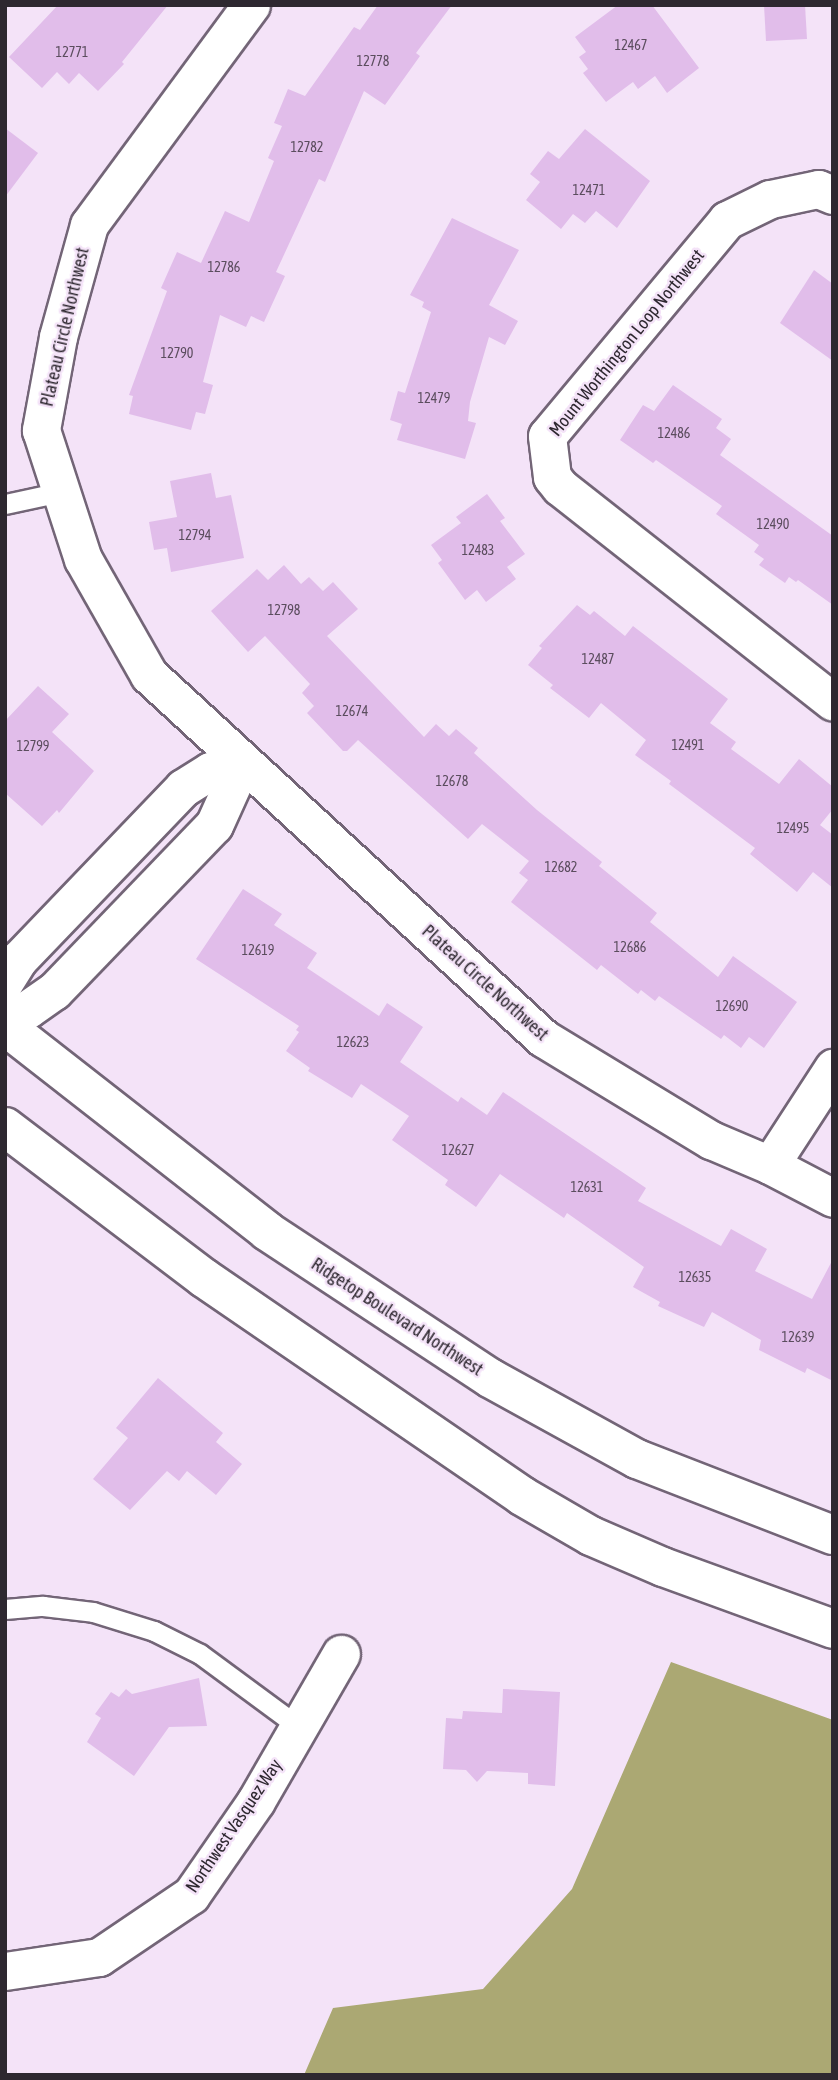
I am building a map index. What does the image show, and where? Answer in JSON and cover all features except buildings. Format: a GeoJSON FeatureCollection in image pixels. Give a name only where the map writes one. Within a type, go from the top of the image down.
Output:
{"type":"FeatureCollection","features":[{"type":"Feature","properties":{"kind":"main road","name":"Ridgetop Boulevard Northwest"},"geometry":{"type":"LineString","coordinates":[[5,1026],[267,1231],[491,1378],[637,1459],[833,1535]]}},
{"type":"Feature","properties":{"kind":"main road"},"geometry":{"type":"LineString","coordinates":[[5,1128],[204,1278],[523,1496],[591,1536],[663,1567],[833,1629]]}},
{"type":"Feature","properties":{"kind":"street","name":"Plateau Circle Northwest"},"geometry":{"type":"LineString","coordinates":[[251,5],[89,225],[58,337],[41,430],[83,559],[149,675],[544,1038],[711,1140],[770,1165],[833,1198]]}},
{"type":"Feature","properties":{"kind":"street","name":"Mount Worthington Loop Northwest"},"geometry":{"type":"LineString","coordinates":[[833,195],[818,189],[770,200],[727,220],[547,436],[552,477],[560,487],[833,702]]}},
{"type":"Feature","properties":{"kind":"street"},"geometry":{"type":"LineString","coordinates":[[5,981],[19,959],[183,788],[210,771],[242,763]]}},
{"type":"Feature","properties":{"kind":"street"},"geometry":{"type":"LineString","coordinates":[[5,1016],[28,1009],[54,991],[214,825],[242,763]]}},
{"type":"Feature","properties":{"kind":"street"},"geometry":{"type":"LineString","coordinates":[[770,1165],[833,1068]]}},
{"type":"Feature","properties":{"kind":"street","name":"Northwest Vasquez Way"},"geometry":{"type":"LineString","coordinates":[[5,1971],[99,1957],[191,1895],[256,1801],[341,1654]]}},
{"type":"Feature","properties":{"kind":"lane"},"geometry":{"type":"LineString","coordinates":[[5,504],[61,492]]}},
{"type":"Feature","properties":{"kind":"lane"},"geometry":{"type":"LineString","coordinates":[[5,1609],[43,1606],[93,1612],[154,1631],[200,1654],[299,1727]]}},
{"type":"Feature","properties":{"kind":"shaded area"},"geometry":{"type":"Polygon","coordinates":[[[671,1662],[833,1720],[833,2075],[304,2075],[333,2008],[483,1989],[572,1889],[671,1662]]]}}]}
